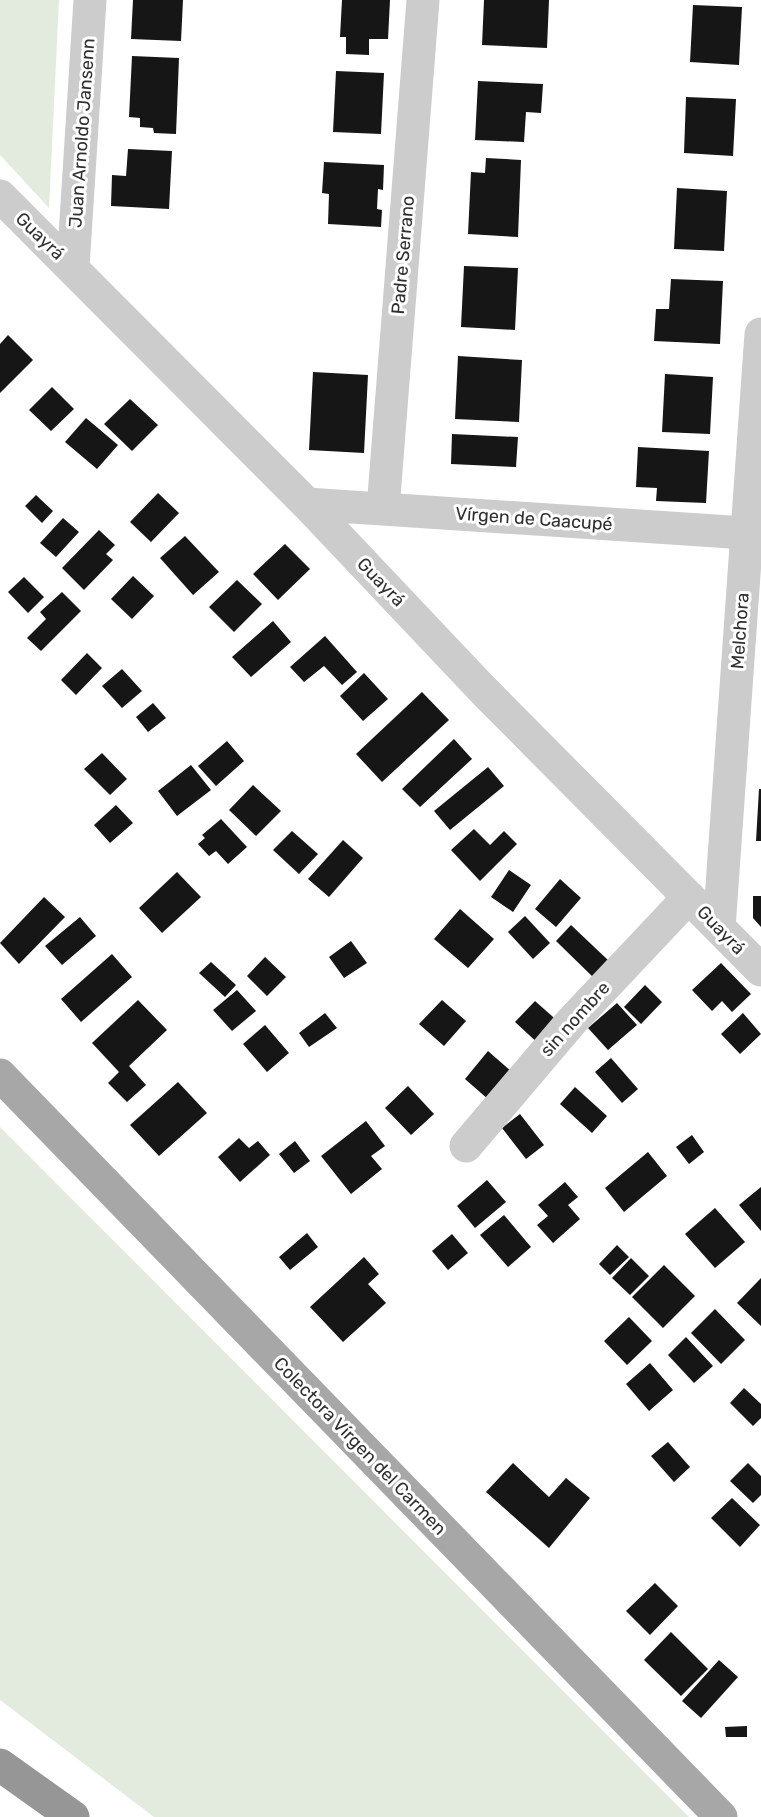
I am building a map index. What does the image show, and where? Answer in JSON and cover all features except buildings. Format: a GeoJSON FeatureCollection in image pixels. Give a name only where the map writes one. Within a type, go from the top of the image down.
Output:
{"type":"FeatureCollection","features":[{"type":"Feature","properties":{"kind":"highway"},"geometry":{"type":"LineString","coordinates":[[0,1765],[73,1817]]}},
{"type":"Feature","properties":{"kind":"main road","name":"Colectora Vírgen del Carmen"},"geometry":{"type":"LineString","coordinates":[[0,1075],[721,1817]]}},
{"type":"Feature","properties":{"kind":"street","name":"Juan Arnoldo Jansenn"},"geometry":{"type":"LineString","coordinates":[[73,267],[90,0]]}},
{"type":"Feature","properties":{"kind":"street","name":"Padre Serrano"},"geometry":{"type":"LineString","coordinates":[[383,509],[423,0]]}},
{"type":"Feature","properties":{"kind":"street","name":"Guayrá"},"geometry":{"type":"LineString","coordinates":[[0,196],[307,504],[484,691],[761,970]]}},
{"type":"Feature","properties":{"kind":"street","name":"Melchora"},"geometry":{"type":"LineString","coordinates":[[719,928],[754,534],[761,334]]}},
{"type":"Feature","properties":{"kind":"street","name":"Vírgen de Caacupé"},"geometry":{"type":"LineString","coordinates":[[307,504],[754,534]]}},
{"type":"Feature","properties":{"kind":"street","name":"sin nombre"},"geometry":{"type":"LineString","coordinates":[[466,1146],[572,1021],[689,897]]}},
{"type":"Feature","properties":{"kind":"shaded area"},"geometry":{"type":"Polygon","coordinates":[[[0,0],[59,0],[49,208],[0,155],[0,0]]]}},
{"type":"Feature","properties":{"kind":"shaded area"},"geometry":{"type":"Polygon","coordinates":[[[0,1127],[689,1817],[154,1817],[0,1700],[0,1127]]]}}]}
